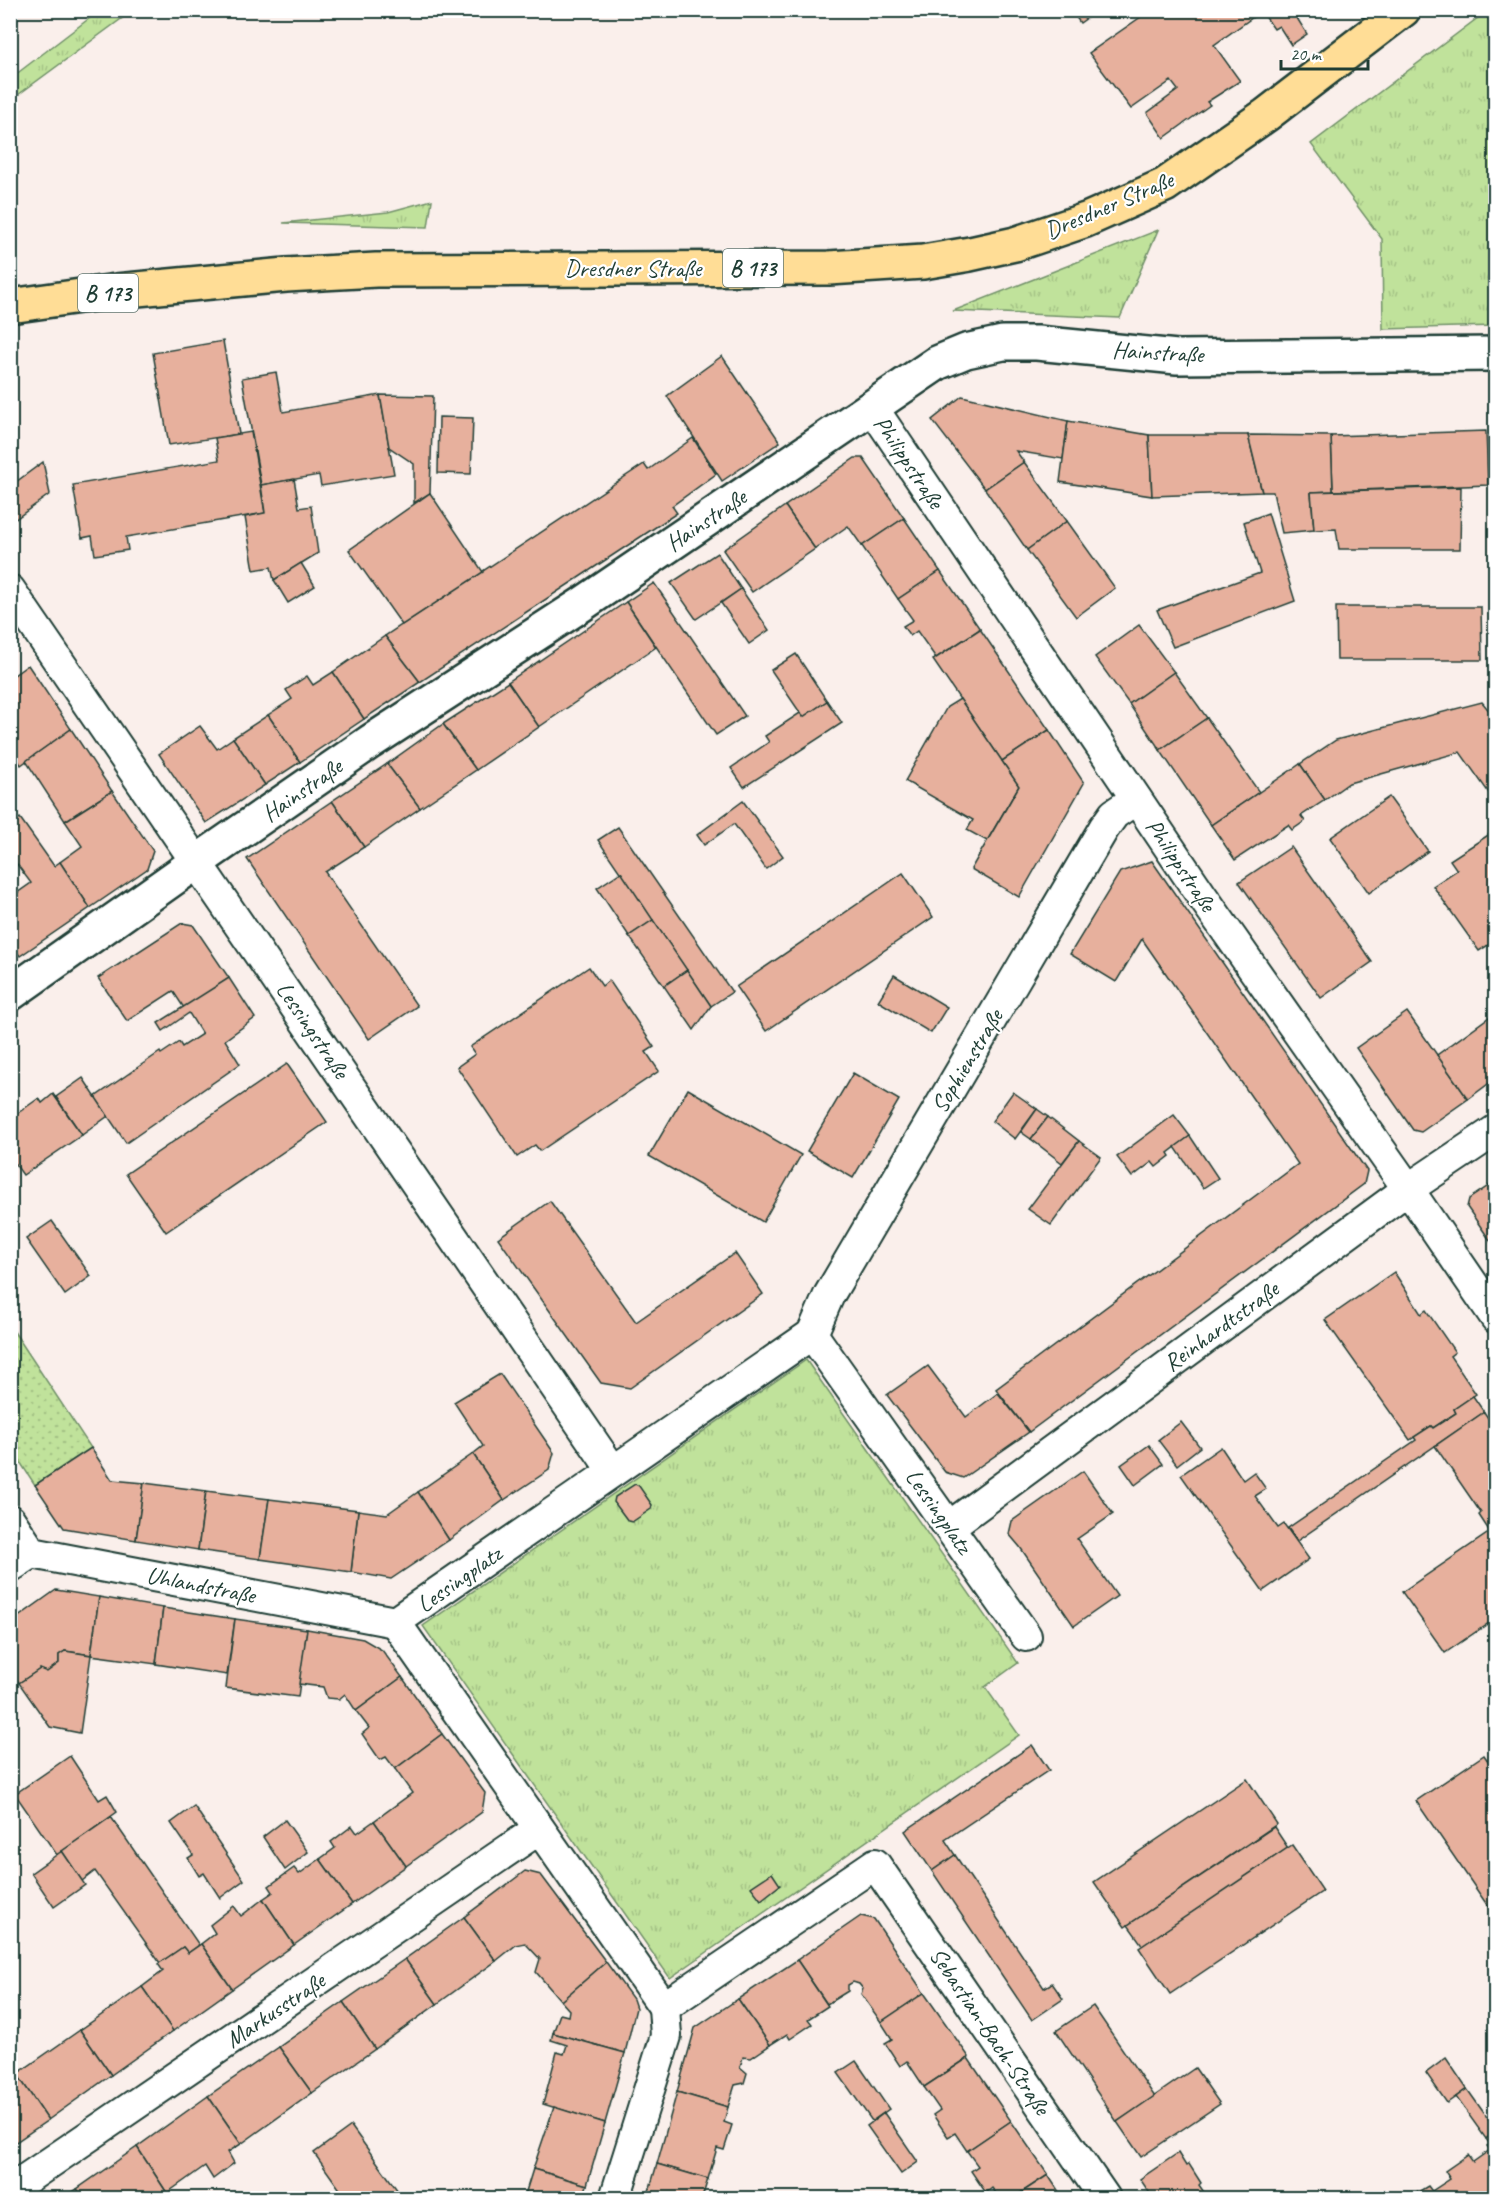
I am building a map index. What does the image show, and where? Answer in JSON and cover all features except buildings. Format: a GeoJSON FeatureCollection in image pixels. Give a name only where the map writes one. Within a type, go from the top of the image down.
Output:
{"type":"FeatureCollection","features":[{"type":"Feature","properties":{"kind":"main road","name":"Dresdner Straße"},"geometry":{"type":"LineString","coordinates":[[10,306],[116,291],[331,273],[467,268],[829,268],[923,262],[970,254],[1015,244],[1086,220],[1165,185],[1266,115],[1404,10]]}},
{"type":"Feature","properties":{"kind":"street","name":"Hainstraße"},"geometry":{"type":"LineString","coordinates":[[10,994],[370,742],[591,598],[937,363],[966,351],[1004,342],[1037,343],[1177,357],[1496,354]]}},
{"type":"Feature","properties":{"kind":"street","name":"Philippstraße"},"geometry":{"type":"LineString","coordinates":[[872,407],[1202,896],[1496,1318]]}},
{"type":"Feature","properties":{"kind":"street","name":"Lessingstraße"},"geometry":{"type":"LineString","coordinates":[[10,590],[198,861],[614,1471]]}},
{"type":"Feature","properties":{"kind":"street","name":"Sophienstraße"},"geometry":{"type":"LineString","coordinates":[[812,1334],[829,1295],[1104,828],[1114,814],[1136,799]]}},
{"type":"Feature","properties":{"kind":"street","name":"Reinhardtstraße"},"geometry":{"type":"LineString","coordinates":[[950,1526],[1408,1189],[1496,1130]]}},
{"type":"Feature","properties":{"kind":"street","name":"Lessingplatz"},"geometry":{"type":"LineString","coordinates":[[664,2007],[395,1622],[812,1334],[1026,1636]]}},
{"type":"Feature","properties":{"kind":"street"},"geometry":{"type":"LineString","coordinates":[[10,1520],[21,1560]]}},
{"type":"Feature","properties":{"kind":"street","name":"Uhlandstraße"},"geometry":{"type":"LineString","coordinates":[[21,1560],[395,1622]]}},
{"type":"Feature","properties":{"kind":"street","name":"Markusstraße"},"geometry":{"type":"LineString","coordinates":[[10,2190],[539,1829]]}},
{"type":"Feature","properties":{"kind":"street","name":"Sebastian-Bach-Straße"},"geometry":{"type":"LineString","coordinates":[[664,2007],[875,1864],[1105,2199]]}},
{"type":"Feature","properties":{"kind":"street"},"geometry":{"type":"LineString","coordinates":[[615,2199],[666,2036],[664,2007]]}},
{"type":"Feature","properties":{"kind":"green space"},"geometry":{"type":"Polygon","coordinates":[[[99,11],[132,11],[11,100],[11,78],[99,11]]]}},
{"type":"Feature","properties":{"kind":"green space"},"geometry":{"type":"Polygon","coordinates":[[[1487,11],[1496,11],[1495,326],[1383,329],[1382,239],[1311,144],[1487,11]]]}},
{"type":"Feature","properties":{"kind":"green space"},"geometry":{"type":"Polygon","coordinates":[[[432,200],[428,227],[283,223],[388,212],[432,200]]]}},
{"type":"Feature","properties":{"kind":"green space"},"geometry":{"type":"Polygon","coordinates":[[[1158,230],[1120,318],[953,311],[1158,230]]]}},
{"type":"Feature","properties":{"kind":"green space"},"geometry":{"type":"Polygon","coordinates":[[[11,1327],[91,1448],[35,1485],[11,1448],[11,1327]]]}},
{"type":"Feature","properties":{"kind":"green space"},"geometry":{"type":"Polygon","coordinates":[[[806,1360],[1018,1663],[985,1687],[1019,1735],[670,1978],[423,1626],[806,1360]]]}}]}
